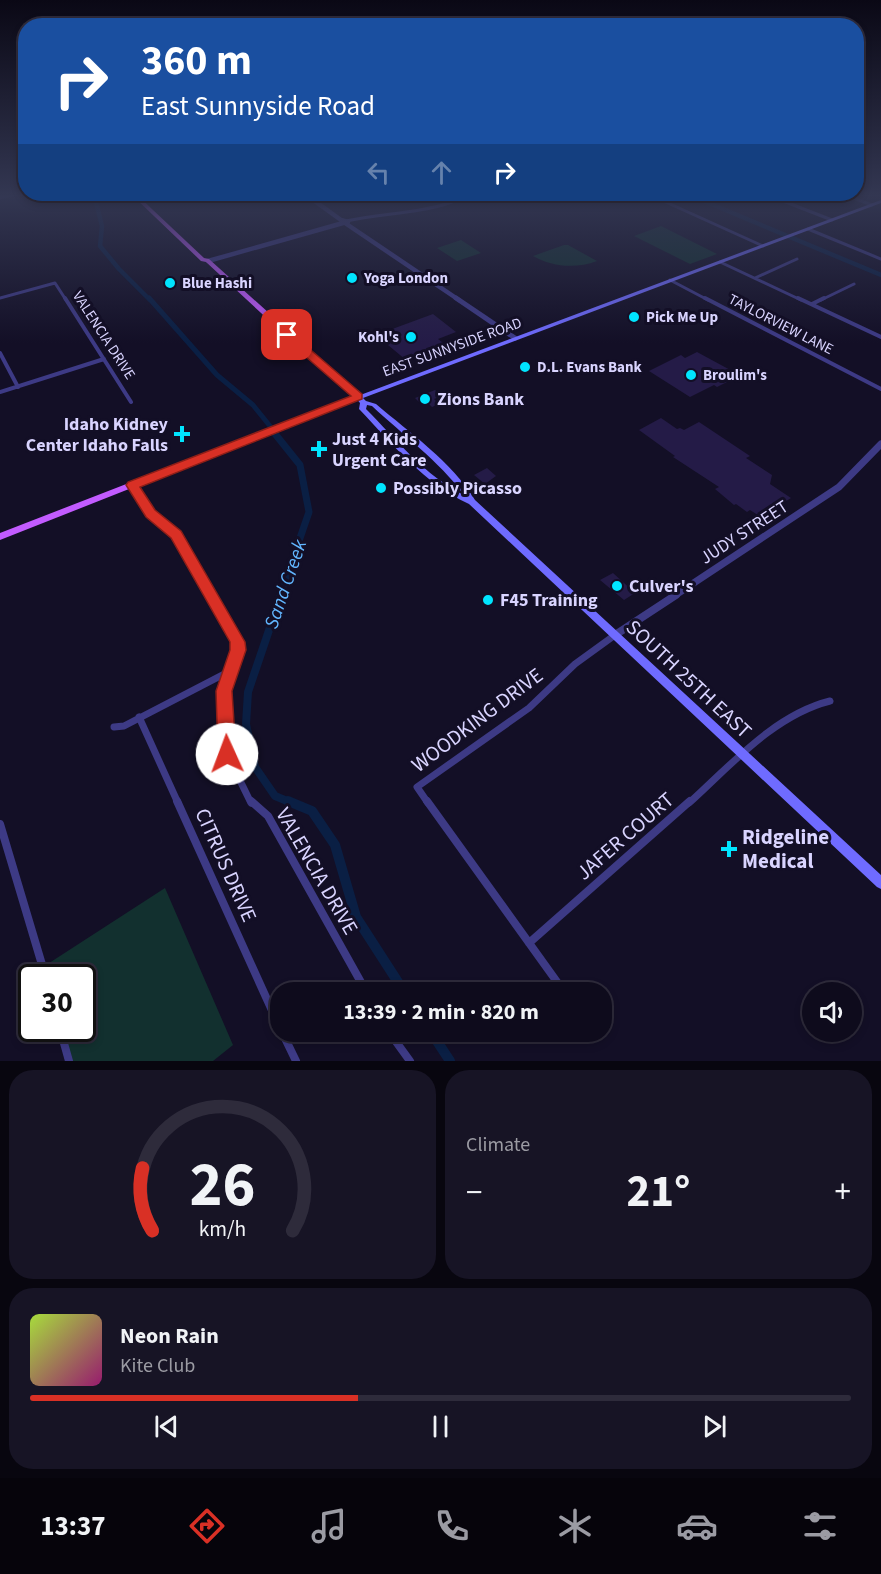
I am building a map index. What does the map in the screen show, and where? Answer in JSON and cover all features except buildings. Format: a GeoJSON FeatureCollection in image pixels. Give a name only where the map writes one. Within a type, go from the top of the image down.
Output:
{"type":"FeatureCollection","features":[{"type":"Feature","properties":{"kind":"main road","name":"SOUTH 25TH EAST"},"geometry":{"type":"LineString","coordinates":[[187,244],[203,260],[208,260],[293,341],[361,399],[374,405],[468,492],[472,502]]}},
{"type":"Feature","properties":{"kind":"main road","name":"EAST SUNNYSIDE ROAD"},"geometry":{"type":"LineString","coordinates":[[0,537],[277,428],[361,399],[515,338],[769,244]]}},
{"type":"Feature","properties":{"kind":"main road","name":"SOUTH 25TH EAST"},"geometry":{"type":"LineString","coordinates":[[361,399],[362,409],[406,453],[457,497],[472,502],[881,883]]}},
{"type":"Feature","properties":{"kind":"street"},"geometry":{"type":"LineString","coordinates":[[208,260],[267,244]]}},
{"type":"Feature","properties":{"kind":"street"},"geometry":{"type":"LineString","coordinates":[[377,244],[515,338]]}},
{"type":"Feature","properties":{"kind":"street"},"geometry":{"type":"LineString","coordinates":[[758,244],[763,246]]}},
{"type":"Feature","properties":{"kind":"street"},"geometry":{"type":"LineString","coordinates":[[844,244],[880,258]]}},
{"type":"Feature","properties":{"kind":"street"},"geometry":{"type":"LineString","coordinates":[[755,278],[797,259]]}},
{"type":"Feature","properties":{"kind":"street"},"geometry":{"type":"LineString","coordinates":[[720,262],[880,335]]}},
{"type":"Feature","properties":{"kind":"street","name":"TAYLORVIEW LANE"},"geometry":{"type":"LineString","coordinates":[[670,280],[881,389]]}},
{"type":"Feature","properties":{"kind":"street","name":"VALENCIA DRIVE"},"geometry":{"type":"LineString","coordinates":[[0,297],[55,283],[131,402]]}},
{"type":"Feature","properties":{"kind":"street"},"geometry":{"type":"LineString","coordinates":[[812,304],[854,284]]}},
{"type":"Feature","properties":{"kind":"street"},"geometry":{"type":"LineString","coordinates":[[0,353],[18,387]]}},
{"type":"Feature","properties":{"kind":"street"},"geometry":{"type":"LineString","coordinates":[[0,392],[104,359]]}},
{"type":"Feature","properties":{"kind":"street","name":"JUDY STREET"},"geometry":{"type":"LineString","coordinates":[[615,635],[839,487],[881,444]]}},
{"type":"Feature","properties":{"kind":"street","name":"VALENCIA DRIVE"},"geometry":{"type":"LineString","coordinates":[[133,485],[151,513],[176,534],[235,634],[238,650],[224,691],[227,754],[252,804],[268,816],[361,982]]}},
{"type":"Feature","properties":{"kind":"street","name":"WOODKING DRIVE"},"geometry":{"type":"LineString","coordinates":[[556,982],[417,787],[529,708],[574,664],[615,635]]}},
{"type":"Feature","properties":{"kind":"street"},"geometry":{"type":"LineString","coordinates":[[114,727],[124,726],[231,671]]}},
{"type":"Feature","properties":{"kind":"street","name":"JAFER COURT"},"geometry":{"type":"LineString","coordinates":[[529,944],[769,732],[814,705],[830,701]]}},
{"type":"Feature","properties":{"kind":"street","name":"CITRUS DRIVE"},"geometry":{"type":"LineString","coordinates":[[139,717],[270,1006]]}},
{"type":"Feature","properties":{"kind":"street"},"geometry":{"type":"LineString","coordinates":[[0,825],[42,964]]}},
{"type":"Feature","properties":{"kind":"street"},"geometry":{"type":"LineString","coordinates":[[64,1042],[69,1061]]}},
{"type":"Feature","properties":{"kind":"street"},"geometry":{"type":"LineString","coordinates":[[287,1042],[296,1061]]}},
{"type":"Feature","properties":{"kind":"street"},"geometry":{"type":"LineString","coordinates":[[396,1042],[410,1061]]}},
{"type":"Feature","properties":{"kind":"green space"},"geometry":{"type":"Polygon","coordinates":[[[450,244],[466,244],[481,253],[457,261],[437,248],[450,244]]]}},
{"type":"Feature","properties":{"kind":"green space"},"geometry":{"type":"Polygon","coordinates":[[[649,244],[696,244],[717,254],[690,264],[649,244]]]}},
{"type":"Feature","properties":{"kind":"green space"},"geometry":{"type":"Polygon","coordinates":[[[564,245],[597,261],[564,266],[548,263],[533,256],[564,245]]]}},
{"type":"Feature","properties":{"kind":"green space"},"geometry":{"type":"Polygon","coordinates":[[[165,888],[233,1045],[213,1061],[69,1061],[64,1042],[96,1042],[96,964],[48,964],[165,888]]]}},
{"type":"Feature","properties":{"kind":"waterway","name":"Sand Creek"},"geometry":{"type":"LineString","coordinates":[[100,244],[119,269],[150,300]]}},
{"type":"Feature","properties":{"kind":"waterway"},"geometry":{"type":"LineString","coordinates":[[806,244],[881,275]]}},
{"type":"Feature","properties":{"kind":"waterway","name":"Sand Creek"},"geometry":{"type":"LineString","coordinates":[[149,298],[217,375],[253,405],[274,431]]}},
{"type":"Feature","properties":{"kind":"waterway","name":"Sand Creek"},"geometry":{"type":"LineString","coordinates":[[272,430],[300,465],[309,512],[280,596]]}},
{"type":"Feature","properties":{"kind":"waterway","name":"Sand Creek"},"geometry":{"type":"LineString","coordinates":[[281,595],[248,692],[246,724],[255,767],[275,796],[292,803]]}},
{"type":"Feature","properties":{"kind":"waterway","name":"Sand Creek"},"geometry":{"type":"LineString","coordinates":[[288,801],[312,811],[335,845],[356,917],[398,982]]}},
{"type":"Feature","properties":{"kind":"waterway","name":"Sand Creek"},"geometry":{"type":"LineString","coordinates":[[438,1042],[450,1061]]}},
{"type":"Feature","properties":{"kind":"place","name":"Yoga London"},"geometry":{"type":"Point","coordinates":[352,278]}},
{"type":"Feature","properties":{"kind":"place","name":"Blue Hashi"},"geometry":{"type":"Point","coordinates":[170,283]}},
{"type":"Feature","properties":{"kind":"place","name":"Pick Me Up"},"geometry":{"type":"Point","coordinates":[634,317]}},
{"type":"Feature","properties":{"kind":"place","name":"Kohl's"},"geometry":{"type":"Point","coordinates":[411,337]}},
{"type":"Feature","properties":{"kind":"place","name":"D.L. Evans Bank"},"geometry":{"type":"Point","coordinates":[525,367]}},
{"type":"Feature","properties":{"kind":"place","name":"Broulim's"},"geometry":{"type":"Point","coordinates":[691,375]}},
{"type":"Feature","properties":{"kind":"place","name":"Zions Bank"},"geometry":{"type":"Point","coordinates":[425,399]}},
{"type":"Feature","properties":{"kind":"place","name":"Idaho Kidney Center Idaho Falls"},"geometry":{"type":"Point","coordinates":[182,434]}},
{"type":"Feature","properties":{"kind":"place","name":"Just 4 Kids Urgent Care"},"geometry":{"type":"Point","coordinates":[319,449]}},
{"type":"Feature","properties":{"kind":"place","name":"Possibly Picasso"},"geometry":{"type":"Point","coordinates":[381,488]}},
{"type":"Feature","properties":{"kind":"place","name":"Culver's"},"geometry":{"type":"Point","coordinates":[617,586]}},
{"type":"Feature","properties":{"kind":"place","name":"F45 Training"},"geometry":{"type":"Point","coordinates":[488,600]}},
{"type":"Feature","properties":{"kind":"place","name":"Ridgeline Medical"},"geometry":{"type":"Point","coordinates":[729,849]}},
{"type":"Feature","properties":{"kind":"route"},"geometry":{"type":"LineString","coordinates":[[227,754],[224,691],[238,650],[235,634],[176,534],[151,513],[133,485],[358,397],[287,335]]}}]}
